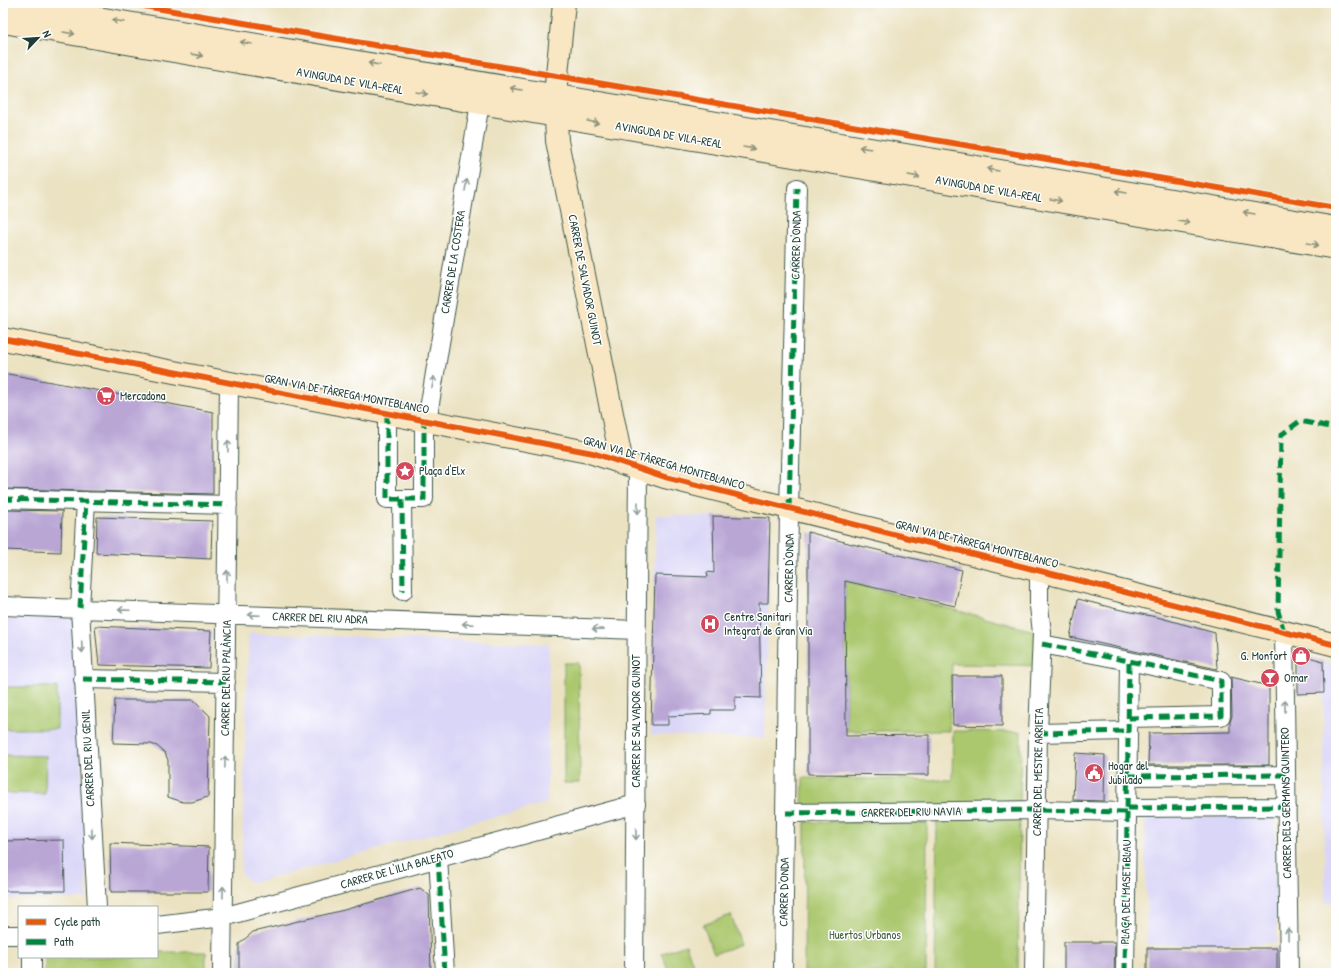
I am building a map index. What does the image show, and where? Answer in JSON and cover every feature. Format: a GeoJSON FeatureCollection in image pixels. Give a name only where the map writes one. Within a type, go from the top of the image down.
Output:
{"type":"FeatureCollection","features":[{"type":"Feature","properties":{"kind":"main road","name":"AVINGUDA DE VILA-REAL"},"geometry":{"type":"LineString","coordinates":[[9,3],[1336,248]]}},
{"type":"Feature","properties":{"kind":"main road","name":"CARRER DE SALVADOR GUINOT"},"geometry":{"type":"LineString","coordinates":[[564,3],[555,105],[557,140],[630,466]]}},
{"type":"Feature","properties":{"kind":"main road","name":"AVINGUDA DE VILA-REAL"},"geometry":{"type":"LineString","coordinates":[[3,22],[480,103],[555,105],[1336,228]]}},
{"type":"Feature","properties":{"kind":"main road","name":"GRAN VIA DE TÀRREGA MONTEBLANCO"},"geometry":{"type":"LineString","coordinates":[[3,339],[593,453],[665,477],[1336,645]]}},
{"type":"Feature","properties":{"kind":"street","name":"CARRER DE LA COSTERA"},"geometry":{"type":"LineString","coordinates":[[426,421],[480,103]]}},
{"type":"Feature","properties":{"kind":"street","name":"CARRER D'ONDA"},"geometry":{"type":"LineString","coordinates":[[783,973],[789,508],[797,188]]}},
{"type":"Feature","properties":{"kind":"street","name":"CARRER DEL RIU PALÀNCIA"},"geometry":{"type":"LineString","coordinates":[[222,973],[230,383]]}},
{"type":"Feature","properties":{"kind":"street"},"geometry":{"type":"LineString","coordinates":[[387,413],[386,499],[424,499],[426,421]]}},
{"type":"Feature","properties":{"kind":"street","name":"CARRER DE SALVADOR GUINOT"},"geometry":{"type":"LineString","coordinates":[[630,466],[637,630],[634,973]]}},
{"type":"Feature","properties":{"kind":"street"},"geometry":{"type":"LineString","coordinates":[[3,499],[228,505]]}},
{"type":"Feature","properties":{"kind":"street"},"geometry":{"type":"LineString","coordinates":[[402,499],[402,591]]}},
{"type":"Feature","properties":{"kind":"street","name":"CARRER DEL RIU GENIL"},"geometry":{"type":"LineString","coordinates":[[86,501],[80,608],[96,906]]}},
{"type":"Feature","properties":{"kind":"street","name":"CARRER DEL MESTRE ARRIETA"},"geometry":{"type":"LineString","coordinates":[[1034,973],[1036,810],[1042,644],[1039,606],[1039,571]]}},
{"type":"Feature","properties":{"kind":"street","name":"CARRER DEL RIU ADRA"},"geometry":{"type":"LineString","coordinates":[[3,606],[637,630]]}},
{"type":"Feature","properties":{"kind":"street","name":"CARRER DELS GERMANS QUINTERO"},"geometry":{"type":"LineString","coordinates":[[1284,632],[1289,973]]}},
{"type":"Feature","properties":{"kind":"street"},"geometry":{"type":"LineString","coordinates":[[1038,733],[1221,716],[1221,681],[1042,644]]}},
{"type":"Feature","properties":{"kind":"street","name":"PLAÇA DEL MASET BLAU"},"geometry":{"type":"LineString","coordinates":[[1125,973],[1129,661]]}},
{"type":"Feature","properties":{"kind":"street"},"geometry":{"type":"LineString","coordinates":[[83,679],[226,682]]}},
{"type":"Feature","properties":{"kind":"street"},"geometry":{"type":"LineString","coordinates":[[1127,776],[1286,775]]}},
{"type":"Feature","properties":{"kind":"street","name":"CARRER DE L'ILLA BALEATO"},"geometry":{"type":"LineString","coordinates":[[158,925],[223,918],[438,857],[636,804]]}},
{"type":"Feature","properties":{"kind":"street"},"geometry":{"type":"LineString","coordinates":[[1036,810],[1287,807]]}},
{"type":"Feature","properties":{"kind":"street","name":"CARRER DEL RIU NAVIA"},"geometry":{"type":"LineString","coordinates":[[786,813],[1036,810]]}},
{"type":"Feature","properties":{"kind":"street"},"geometry":{"type":"LineString","coordinates":[[438,857],[445,973]]}},
{"type":"Feature","properties":{"kind":"street"},"geometry":{"type":"LineString","coordinates":[[3,935],[18,934]]}},
{"type":"Feature","properties":{"kind":"street"},"geometry":{"type":"LineString","coordinates":[[32,958],[32,973]]}},
{"type":"Feature","properties":{"kind":"shaded area","name":"Centre Sanitari Integrat de Gran Via"},"geometry":{"type":"Polygon","coordinates":[[[656,515],[770,518],[765,738],[651,735],[656,515]]]}},
{"type":"Feature","properties":{"kind":"shaded area"},"geometry":{"type":"Polygon","coordinates":[[[76,617],[87,899],[3,899],[3,618],[76,617]]]}},
{"type":"Feature","properties":{"kind":"shaded area"},"geometry":{"type":"Polygon","coordinates":[[[249,633],[549,644],[547,803],[252,883],[241,874],[249,633]]]}},
{"type":"Feature","properties":{"kind":"shaded area"},"geometry":{"type":"Polygon","coordinates":[[[1323,661],[1336,664],[1336,903],[1325,902],[1323,661]]]}},
{"type":"Feature","properties":{"kind":"shaded area"},"geometry":{"type":"Polygon","coordinates":[[[1275,815],[1277,943],[1147,945],[1145,817],[1275,815]]]}},
{"type":"Feature","properties":{"kind":"green space"},"geometry":{"type":"Polygon","coordinates":[[[845,581],[1042,633],[1041,666],[952,664],[949,731],[846,731],[845,581]]]}},
{"type":"Feature","properties":{"kind":"green space"},"geometry":{"type":"Polygon","coordinates":[[[564,663],[579,663],[580,783],[564,783],[564,663]]]}},
{"type":"Feature","properties":{"kind":"green space"},"geometry":{"type":"Polygon","coordinates":[[[3,687],[57,687],[57,729],[3,729],[3,687]]]}},
{"type":"Feature","properties":{"kind":"green space"},"geometry":{"type":"Polygon","coordinates":[[[953,731],[1021,732],[1018,973],[935,973],[937,818],[802,816],[803,778],[952,780],[953,731]]]}},
{"type":"Feature","properties":{"kind":"green space"},"geometry":{"type":"Polygon","coordinates":[[[3,755],[46,756],[45,794],[3,793],[3,755]]]}},
{"type":"Feature","properties":{"kind":"green space","name":"Huertos Urbanos"},"geometry":{"type":"Polygon","coordinates":[[[805,822],[927,823],[926,973],[804,973],[805,822]]]}},
{"type":"Feature","properties":{"kind":"green space"},"geometry":{"type":"Polygon","coordinates":[[[731,915],[741,944],[714,954],[703,925],[731,915]]]}},
{"type":"Feature","properties":{"kind":"green space"},"geometry":{"type":"Polygon","coordinates":[[[686,945],[696,973],[669,973],[662,953],[686,945]]]}},
{"type":"Feature","properties":{"kind":"green space"},"geometry":{"type":"Polygon","coordinates":[[[158,952],[206,952],[206,973],[45,973],[45,958],[158,958],[158,952]]]}},
{"type":"Feature","properties":{"kind":"building"},"geometry":{"type":"Polygon","coordinates":[[[3,373],[213,412],[213,494],[3,489],[3,373]]]}},
{"type":"Feature","properties":{"kind":"building"},"geometry":{"type":"Polygon","coordinates":[[[3,510],[62,511],[61,552],[3,550],[3,510]]]}},
{"type":"Feature","properties":{"kind":"building","name":"Centre Sanitari Integrat de Gran Via"},"geometry":{"type":"Polygon","coordinates":[[[713,516],[770,518],[768,603],[759,603],[761,698],[735,697],[735,710],[711,710],[711,714],[668,716],[668,725],[651,725],[655,575],[708,577],[707,572],[714,573],[713,516]]]}},
{"type":"Feature","properties":{"kind":"building"},"geometry":{"type":"Polygon","coordinates":[[[97,517],[212,521],[211,559],[96,553],[97,517]]]}},
{"type":"Feature","properties":{"kind":"building"},"geometry":{"type":"Polygon","coordinates":[[[808,532],[962,570],[955,606],[845,581],[846,736],[929,735],[929,775],[808,774],[808,532]]]}},
{"type":"Feature","properties":{"kind":"building"},"geometry":{"type":"Polygon","coordinates":[[[1078,599],[1161,618],[1215,633],[1217,669],[1070,637],[1078,599]]]}},
{"type":"Feature","properties":{"kind":"building"},"geometry":{"type":"Polygon","coordinates":[[[95,626],[211,631],[209,668],[99,665],[95,626]]]}},
{"type":"Feature","properties":{"kind":"building"},"geometry":{"type":"Polygon","coordinates":[[[1305,656],[1323,661],[1324,693],[1298,694],[1298,662],[1305,656]]]}},
{"type":"Feature","properties":{"kind":"building"},"geometry":{"type":"Polygon","coordinates":[[[952,676],[1002,676],[1002,726],[953,725],[952,676]]]}},
{"type":"Feature","properties":{"kind":"building"},"geometry":{"type":"Polygon","coordinates":[[[1231,677],[1269,686],[1269,765],[1148,765],[1149,733],[1230,732],[1230,722],[1232,716],[1231,677]]]}},
{"type":"Feature","properties":{"kind":"building"},"geometry":{"type":"Polygon","coordinates":[[[115,700],[194,700],[210,716],[208,797],[192,802],[183,802],[168,797],[168,760],[165,753],[157,746],[151,744],[113,743],[115,700]]]}},
{"type":"Feature","properties":{"kind":"building"},"geometry":{"type":"Polygon","coordinates":[[[1075,753],[1105,755],[1104,801],[1073,800],[1075,753]]]}},
{"type":"Feature","properties":{"kind":"building"},"geometry":{"type":"Polygon","coordinates":[[[64,840],[65,891],[3,891],[3,841],[64,840]]]}},
{"type":"Feature","properties":{"kind":"building"},"geometry":{"type":"Polygon","coordinates":[[[110,843],[209,847],[208,892],[111,892],[110,843]]]}},
{"type":"Feature","properties":{"kind":"building"},"geometry":{"type":"Polygon","coordinates":[[[420,888],[429,895],[431,973],[239,973],[239,944],[253,932],[344,910],[420,888]]]}},
{"type":"Feature","properties":{"kind":"building"},"geometry":{"type":"Polygon","coordinates":[[[1064,942],[1115,942],[1114,973],[1064,973],[1064,942]]]}},
{"type":"Feature","properties":{"kind":"building"},"geometry":{"type":"Polygon","coordinates":[[[1147,948],[1277,948],[1277,973],[1147,973],[1147,948]]]}},
{"type":"Feature","properties":{"kind":"marked path"},"geometry":{"type":"LineString","coordinates":[[789,509],[797,188]]}},
{"type":"Feature","properties":{"kind":"marked path"},"geometry":{"type":"LineString","coordinates":[[387,413],[387,499],[424,499],[424,420]]}},
{"type":"Feature","properties":{"kind":"marked path"},"geometry":{"type":"LineString","coordinates":[[1284,632],[1278,611],[1281,435],[1300,421],[1336,428]]}},
{"type":"Feature","properties":{"kind":"marked path"},"geometry":{"type":"LineString","coordinates":[[3,499],[228,505]]}},
{"type":"Feature","properties":{"kind":"marked path"},"geometry":{"type":"LineString","coordinates":[[402,499],[403,591]]}},
{"type":"Feature","properties":{"kind":"marked path"},"geometry":{"type":"LineString","coordinates":[[80,608],[86,501]]}},
{"type":"Feature","properties":{"kind":"marked path"},"geometry":{"type":"LineString","coordinates":[[1042,644],[1221,681],[1221,716],[1128,718]]}},
{"type":"Feature","properties":{"kind":"marked path"},"geometry":{"type":"LineString","coordinates":[[1125,973],[1129,661]]}},
{"type":"Feature","properties":{"kind":"marked path"},"geometry":{"type":"LineString","coordinates":[[83,679],[226,682]]}},
{"type":"Feature","properties":{"kind":"marked path"},"geometry":{"type":"LineString","coordinates":[[1038,733],[1128,731]]}},
{"type":"Feature","properties":{"kind":"marked path"},"geometry":{"type":"LineString","coordinates":[[1127,776],[1286,775]]}},
{"type":"Feature","properties":{"kind":"marked path"},"geometry":{"type":"LineString","coordinates":[[1127,808],[1287,807]]}},
{"type":"Feature","properties":{"kind":"marked path"},"geometry":{"type":"LineString","coordinates":[[786,813],[1036,810],[1127,812]]}},
{"type":"Feature","properties":{"kind":"marked path"},"geometry":{"type":"LineString","coordinates":[[438,857],[445,973]]}},
{"type":"Feature","properties":{"kind":"cycle path"},"geometry":{"type":"LineString","coordinates":[[126,3],[1336,208]]}},
{"type":"Feature","properties":{"kind":"cycle path"},"geometry":{"type":"LineString","coordinates":[[3,339],[593,453],[665,477],[1336,645]]}},
{"type":"Feature","properties":{"kind":"place","name":"Mercadona"},"geometry":{"type":"Point","coordinates":[106,396]}},
{"type":"Feature","properties":{"kind":"place","name":"Plaça d'Elx"},"geometry":{"type":"Point","coordinates":[405,471]}},
{"type":"Feature","properties":{"kind":"place","name":"Centre Sanitari Integrat de Gran Via"},"geometry":{"type":"Point","coordinates":[710,624]}},
{"type":"Feature","properties":{"kind":"place","name":"G. Monfort"},"geometry":{"type":"Point","coordinates":[1301,656]}},
{"type":"Feature","properties":{"kind":"place","name":"Omar"},"geometry":{"type":"Point","coordinates":[1270,678]}},
{"type":"Feature","properties":{"kind":"place","name":"Hogar del Jubilado"},"geometry":{"type":"Point","coordinates":[1094,773]}}]}
